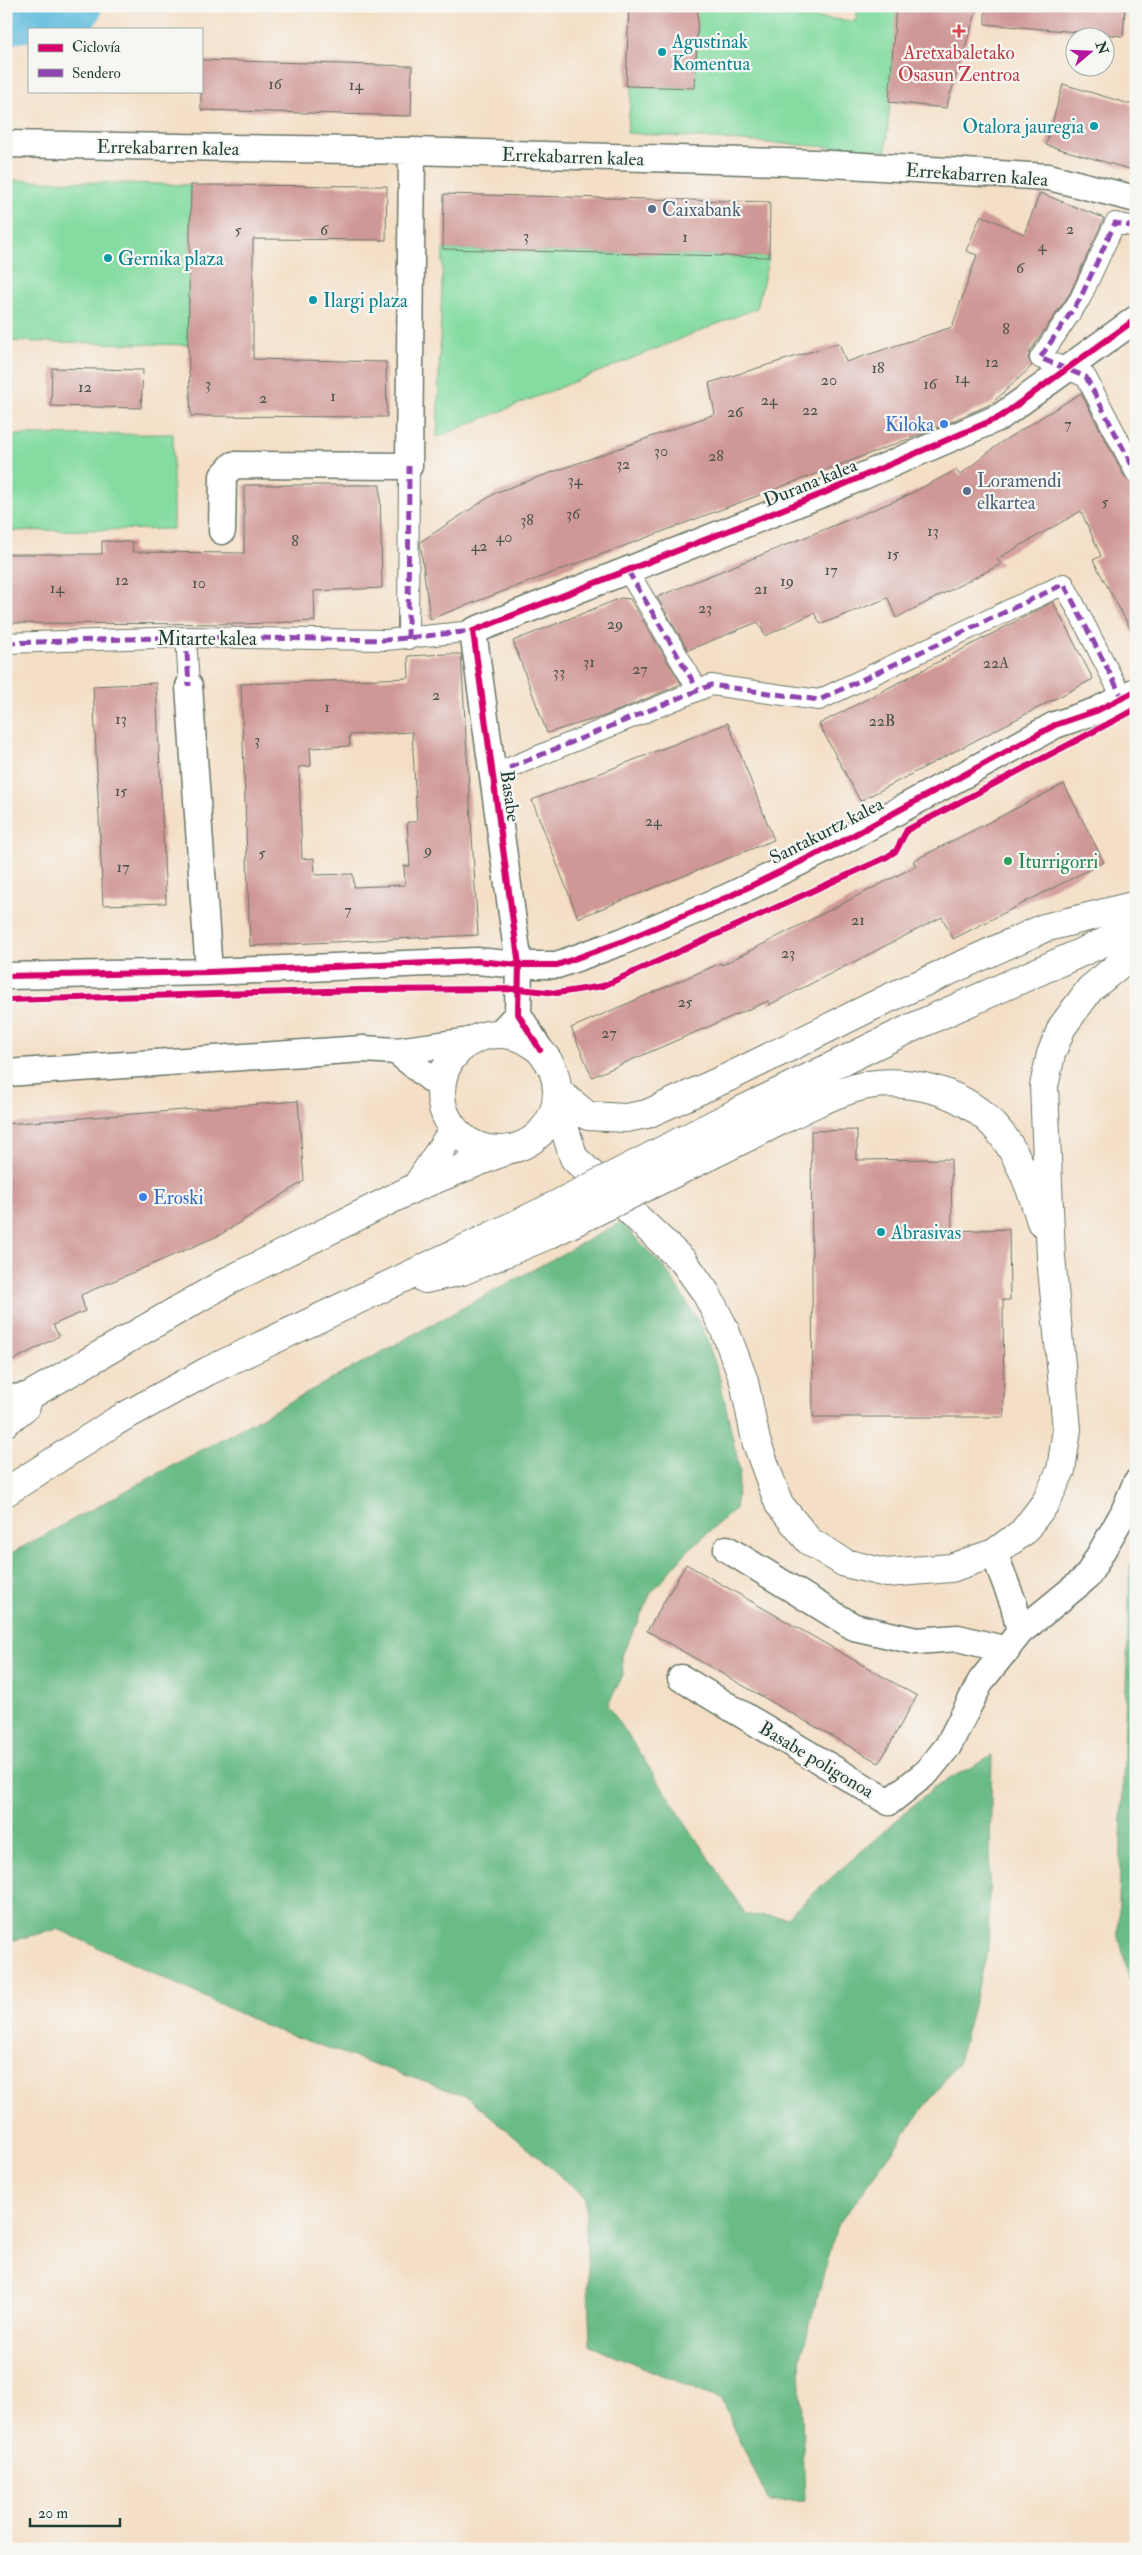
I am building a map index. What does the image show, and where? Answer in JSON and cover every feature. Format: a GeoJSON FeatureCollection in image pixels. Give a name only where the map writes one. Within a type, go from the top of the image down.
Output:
{"type":"FeatureCollection","features":[{"type":"Feature","properties":{"kind":"main road"},"geometry":{"type":"LineString","coordinates":[[557,1098],[588,1116],[626,1118],[647,1114],[731,1076],[889,998],[1044,928],[1136,905]]}},
{"type":"Feature","properties":{"kind":"main road"},"geometry":{"type":"LineString","coordinates":[[545,1224],[740,1111],[909,1029],[1136,928]]}},
{"type":"Feature","properties":{"kind":"main road"},"geometry":{"type":"LineString","coordinates":[[557,1098],[574,1158],[684,1262],[706,1293],[724,1328],[744,1381],[756,1441],[779,1504],[809,1541],[845,1564],[886,1573],[952,1568],[994,1553],[1023,1532],[1046,1502],[1062,1470],[1066,1429],[1051,1257],[1044,1086],[1051,1054],[1062,1027],[1090,989],[1118,965],[1136,956]]}},
{"type":"Feature","properties":{"kind":"main road"},"geometry":{"type":"LineString","coordinates":[[6,1422],[26,1406],[17,1398],[228,1282],[416,1187],[512,1149],[536,1139],[550,1124],[557,1098],[558,1084],[552,1065],[540,1050],[525,1039],[507,1034],[499,1034],[488,1035],[470,1041],[456,1053],[445,1068],[441,1087],[442,1106],[449,1123],[461,1137],[478,1148],[512,1149],[574,1158]]}},
{"type":"Feature","properties":{"kind":"main road"},"geometry":{"type":"LineString","coordinates":[[6,1492],[116,1421],[208,1371],[377,1290],[545,1224],[752,1135],[853,1088],[876,1084],[906,1084],[958,1098],[980,1111],[998,1128],[1013,1149],[1027,1178],[1051,1257]]}},
{"type":"Feature","properties":{"kind":"main road"},"geometry":{"type":"LineString","coordinates":[[416,1187],[454,1129]]}},
{"type":"Feature","properties":{"kind":"street","name":"Errekabarren kalea"},"geometry":{"type":"LineString","coordinates":[[6,144],[412,151],[776,162],[989,172],[1048,177],[1136,200]]}},
{"type":"Feature","properties":{"kind":"street"},"geometry":{"type":"LineString","coordinates":[[408,639],[412,151]]}},
{"type":"Feature","properties":{"kind":"street"},"geometry":{"type":"LineString","coordinates":[[1136,227],[1115,223],[1080,299],[1040,358],[1086,377],[1136,473]]}},
{"type":"Feature","properties":{"kind":"street","name":"Durana kalea"},"geometry":{"type":"LineString","coordinates":[[408,639],[473,631],[824,493],[1000,417],[1136,319]]}},
{"type":"Feature","properties":{"kind":"street"},"geometry":{"type":"LineString","coordinates":[[222,531],[223,476],[233,465],[409,466]]}},
{"type":"Feature","properties":{"kind":"street"},"geometry":{"type":"LineString","coordinates":[[628,571],[698,690]]}},
{"type":"Feature","properties":{"kind":"street"},"geometry":{"type":"LineString","coordinates":[[509,768],[711,685],[819,700],[1064,584],[1129,695]]}},
{"type":"Feature","properties":{"kind":"street","name":"Basabe"},"geometry":{"type":"LineString","coordinates":[[473,631],[520,965],[518,1014]]}},
{"type":"Feature","properties":{"kind":"street"},"geometry":{"type":"LineString","coordinates":[[186,637],[209,972]]}},
{"type":"Feature","properties":{"kind":"street","name":"Mitarte kalea"},"geometry":{"type":"LineString","coordinates":[[6,643],[186,637],[408,639]]}},
{"type":"Feature","properties":{"kind":"street","name":"Santakurtz kalea"},"geometry":{"type":"LineString","coordinates":[[6,976],[209,972],[477,961],[520,965],[557,965],[621,942],[730,896],[841,842],[1055,725],[1129,695]]}},
{"type":"Feature","properties":{"kind":"street"},"geometry":{"type":"LineString","coordinates":[[499,1034],[518,1014],[540,1050]]}},
{"type":"Feature","properties":{"kind":"street"},"geometry":{"type":"LineString","coordinates":[[6,1073],[363,1049],[396,1051],[470,1041]]}},
{"type":"Feature","properties":{"kind":"street"},"geometry":{"type":"LineString","coordinates":[[396,1051],[441,1087]]}},
{"type":"Feature","properties":{"kind":"street"},"geometry":{"type":"LineString","coordinates":[[728,1549],[854,1627],[916,1641],[958,1638],[1014,1641],[1087,1577],[1123,1514],[1136,1483]]}},
{"type":"Feature","properties":{"kind":"street"},"geometry":{"type":"LineString","coordinates":[[994,1553],[1014,1605],[1014,1641]]}},
{"type":"Feature","properties":{"kind":"street","name":"Basabe poligonoa"},"geometry":{"type":"LineString","coordinates":[[681,1678],[889,1802],[926,1772],[948,1746],[981,1681],[1014,1641]]}},
{"type":"Feature","properties":{"kind":"green space"},"geometry":{"type":"Polygon","coordinates":[[[688,6],[732,6],[732,11],[856,21],[858,6],[898,6],[886,151],[627,133],[632,86],[695,88],[698,20],[688,6]]]}},
{"type":"Feature","properties":{"kind":"green space"},"geometry":{"type":"Polygon","coordinates":[[[9,180],[191,185],[188,345],[6,341],[9,180]]]}},
{"type":"Feature","properties":{"kind":"green space"},"geometry":{"type":"Polygon","coordinates":[[[443,249],[769,257],[757,308],[437,437],[443,249]]]}},
{"type":"Feature","properties":{"kind":"green space"},"geometry":{"type":"Polygon","coordinates":[[[173,434],[173,529],[6,531],[6,435],[173,434]]]}},
{"type":"Feature","properties":{"kind":"green space"},"geometry":{"type":"Polygon","coordinates":[[[621,1222],[667,1271],[703,1329],[719,1375],[740,1472],[735,1509],[688,1550],[651,1593],[622,1655],[623,1675],[608,1705],[746,1915],[787,1917],[934,1787],[992,1756],[988,1950],[958,2062],[837,2226],[800,2360],[805,2501],[769,2502],[721,2400],[590,2345],[585,2197],[468,2097],[273,2029],[58,1929],[6,1942],[6,1556],[621,1222]]]}},
{"type":"Feature","properties":{"kind":"green space"},"geometry":{"type":"Polygon","coordinates":[[[1136,1547],[1136,2007],[1118,1932],[1130,1567],[1136,1547]]]}},
{"type":"Feature","properties":{"kind":"building","name":"Agustinak Komentua"},"geometry":{"type":"Polygon","coordinates":[[[629,6],[698,6],[695,88],[626,86],[629,6]]]}},
{"type":"Feature","properties":{"kind":"building"},"geometry":{"type":"Polygon","coordinates":[[[896,6],[978,6],[946,108],[889,102],[896,6]]]}},
{"type":"Feature","properties":{"kind":"building"},"geometry":{"type":"Polygon","coordinates":[[[985,6],[1125,6],[1123,36],[1114,35],[1114,28],[1064,28],[1064,31],[985,24],[985,6]]]}},
{"type":"Feature","properties":{"kind":"building"},"geometry":{"type":"Polygon","coordinates":[[[202,60],[412,66],[411,116],[201,110],[202,60]]]}},
{"type":"Feature","properties":{"kind":"building","name":"Otalora jauregia"},"geometry":{"type":"Polygon","coordinates":[[[1063,84],[1136,106],[1136,171],[1046,145],[1063,84]]]}},
{"type":"Feature","properties":{"kind":"building"},"geometry":{"type":"Polygon","coordinates":[[[191,185],[387,186],[386,240],[253,239],[253,359],[386,362],[387,417],[191,416],[188,345],[191,185]]]}},
{"type":"Feature","properties":{"kind":"building"},"geometry":{"type":"Polygon","coordinates":[[[1040,193],[1104,218],[1070,293],[1030,351],[1028,358],[1032,366],[991,404],[927,432],[430,619],[420,542],[497,492],[715,414],[709,383],[839,343],[846,362],[952,327],[977,255],[966,251],[981,215],[1024,234],[1040,193]]]}},
{"type":"Feature","properties":{"kind":"building"},"geometry":{"type":"Polygon","coordinates":[[[444,194],[770,202],[769,257],[443,249],[444,194]]]}},
{"type":"Feature","properties":{"kind":"building"},"geometry":{"type":"Polygon","coordinates":[[[52,368],[143,370],[141,408],[51,406],[52,368]]]}},
{"type":"Feature","properties":{"kind":"building"},"geometry":{"type":"Polygon","coordinates":[[[1081,393],[1125,478],[1136,485],[1136,639],[1093,560],[1101,556],[1081,511],[997,559],[1001,564],[896,618],[888,598],[821,624],[814,613],[765,636],[758,622],[688,650],[657,597],[902,498],[956,470],[960,475],[1000,443],[1081,393]]]}},
{"type":"Feature","properties":{"kind":"building"},"geometry":{"type":"Polygon","coordinates":[[[244,485],[380,485],[382,588],[314,591],[315,621],[245,624],[6,623],[6,554],[102,554],[102,541],[133,542],[132,552],[244,553],[244,485]]]}},
{"type":"Feature","properties":{"kind":"building"},"geometry":{"type":"Polygon","coordinates":[[[621,598],[630,599],[681,684],[605,716],[547,733],[513,641],[621,598]]]}},
{"type":"Feature","properties":{"kind":"building"},"geometry":{"type":"Polygon","coordinates":[[[1053,602],[1093,679],[860,801],[819,724],[1053,602]]]}},
{"type":"Feature","properties":{"kind":"building"},"geometry":{"type":"Polygon","coordinates":[[[461,654],[478,935],[250,946],[241,684],[409,678],[408,656],[461,654]],[[412,732],[349,735],[350,746],[310,748],[311,766],[299,767],[302,859],[314,858],[315,875],[353,874],[354,887],[405,885],[404,866],[410,866],[407,822],[417,822],[412,732]]]}},
{"type":"Feature","properties":{"kind":"building"},"geometry":{"type":"Polygon","coordinates":[[[156,683],[166,903],[103,905],[93,686],[156,683]]]}},
{"type":"Feature","properties":{"kind":"building"},"geometry":{"type":"Polygon","coordinates":[[[728,723],[774,840],[578,918],[532,800],[728,723]]]}},
{"type":"Feature","properties":{"kind":"building"},"geometry":{"type":"Polygon","coordinates":[[[1064,784],[1104,862],[953,939],[942,917],[769,1005],[768,1001],[592,1077],[571,1028],[721,963],[722,965],[916,866],[913,861],[1064,784]]]}},
{"type":"Feature","properties":{"kind":"building","name":"Eroski"},"geometry":{"type":"Polygon","coordinates":[[[298,1101],[304,1181],[220,1235],[81,1295],[85,1311],[53,1325],[59,1336],[6,1364],[6,1124],[298,1101]]]}},
{"type":"Feature","properties":{"kind":"building","name":"Abrasivas"},"geometry":{"type":"Polygon","coordinates":[[[857,1130],[857,1160],[951,1159],[952,1231],[1009,1229],[1010,1300],[1003,1300],[1004,1417],[813,1417],[811,1131],[857,1130]]]}},
{"type":"Feature","properties":{"kind":"building"},"geometry":{"type":"Polygon","coordinates":[[[686,1564],[917,1696],[879,1763],[647,1631],[686,1564]]]}},
{"type":"Feature","properties":{"kind":"waterway"},"geometry":{"type":"LineString","coordinates":[[6,18],[75,6]]}},
{"type":"Feature","properties":{"kind":"marked path"},"geometry":{"type":"LineString","coordinates":[[1136,227],[1115,223],[1080,299],[1040,358],[1086,377],[1136,473]]}},
{"type":"Feature","properties":{"kind":"marked path"},"geometry":{"type":"LineString","coordinates":[[408,639],[409,466]]}},
{"type":"Feature","properties":{"kind":"marked path"},"geometry":{"type":"LineString","coordinates":[[628,571],[698,690]]}},
{"type":"Feature","properties":{"kind":"marked path"},"geometry":{"type":"LineString","coordinates":[[509,768],[711,685],[819,700],[1064,584],[1123,699]]}},
{"type":"Feature","properties":{"kind":"marked path"},"geometry":{"type":"LineString","coordinates":[[6,643],[186,637],[386,640],[473,631]]}},
{"type":"Feature","properties":{"kind":"marked path"},"geometry":{"type":"LineString","coordinates":[[186,637],[189,686]]}},
{"type":"Feature","properties":{"kind":"cycle path"},"geometry":{"type":"LineString","coordinates":[[540,1050],[518,1014],[519,965],[473,631],[824,493],[1000,417],[1136,319]]}},
{"type":"Feature","properties":{"kind":"cycle path"},"geometry":{"type":"LineString","coordinates":[[6,976],[209,972],[477,961],[519,965],[557,965],[621,942],[730,896],[841,842],[1055,725],[1096,711],[1136,691]]}},
{"type":"Feature","properties":{"kind":"cycle path"},"geometry":{"type":"LineString","coordinates":[[6,1000],[361,990],[519,989],[557,993],[603,986],[885,858],[896,851],[907,830],[1136,709]]}},
{"type":"Feature","properties":{"kind":"place","name":"Aretxabaletako Osasun Zentroa"},"geometry":{"type":"Point","coordinates":[959,31]}},
{"type":"Feature","properties":{"kind":"place","name":"Agustinak Komentua"},"geometry":{"type":"Point","coordinates":[662,52]}},
{"type":"Feature","properties":{"kind":"place","name":"Otalora jauregia"},"geometry":{"type":"Point","coordinates":[1094,126]}},
{"type":"Feature","properties":{"kind":"place","name":"Caixabank"},"geometry":{"type":"Point","coordinates":[652,209]}},
{"type":"Feature","properties":{"kind":"place","name":"Gernika plaza"},"geometry":{"type":"Point","coordinates":[108,258]}},
{"type":"Feature","properties":{"kind":"place","name":"Ilargi plaza"},"geometry":{"type":"Point","coordinates":[313,300]}},
{"type":"Feature","properties":{"kind":"place","name":"Kiloka"},"geometry":{"type":"Point","coordinates":[944,424]}},
{"type":"Feature","properties":{"kind":"place","name":"Loramendi elkartea"},"geometry":{"type":"Point","coordinates":[967,491]}},
{"type":"Feature","properties":{"kind":"place","name":"Iturrigorri"},"geometry":{"type":"Point","coordinates":[1008,861]}},
{"type":"Feature","properties":{"kind":"place","name":"Eroski"},"geometry":{"type":"Point","coordinates":[143,1197]}},
{"type":"Feature","properties":{"kind":"place","name":"Abrasivas"},"geometry":{"type":"Point","coordinates":[881,1232]}}]}
